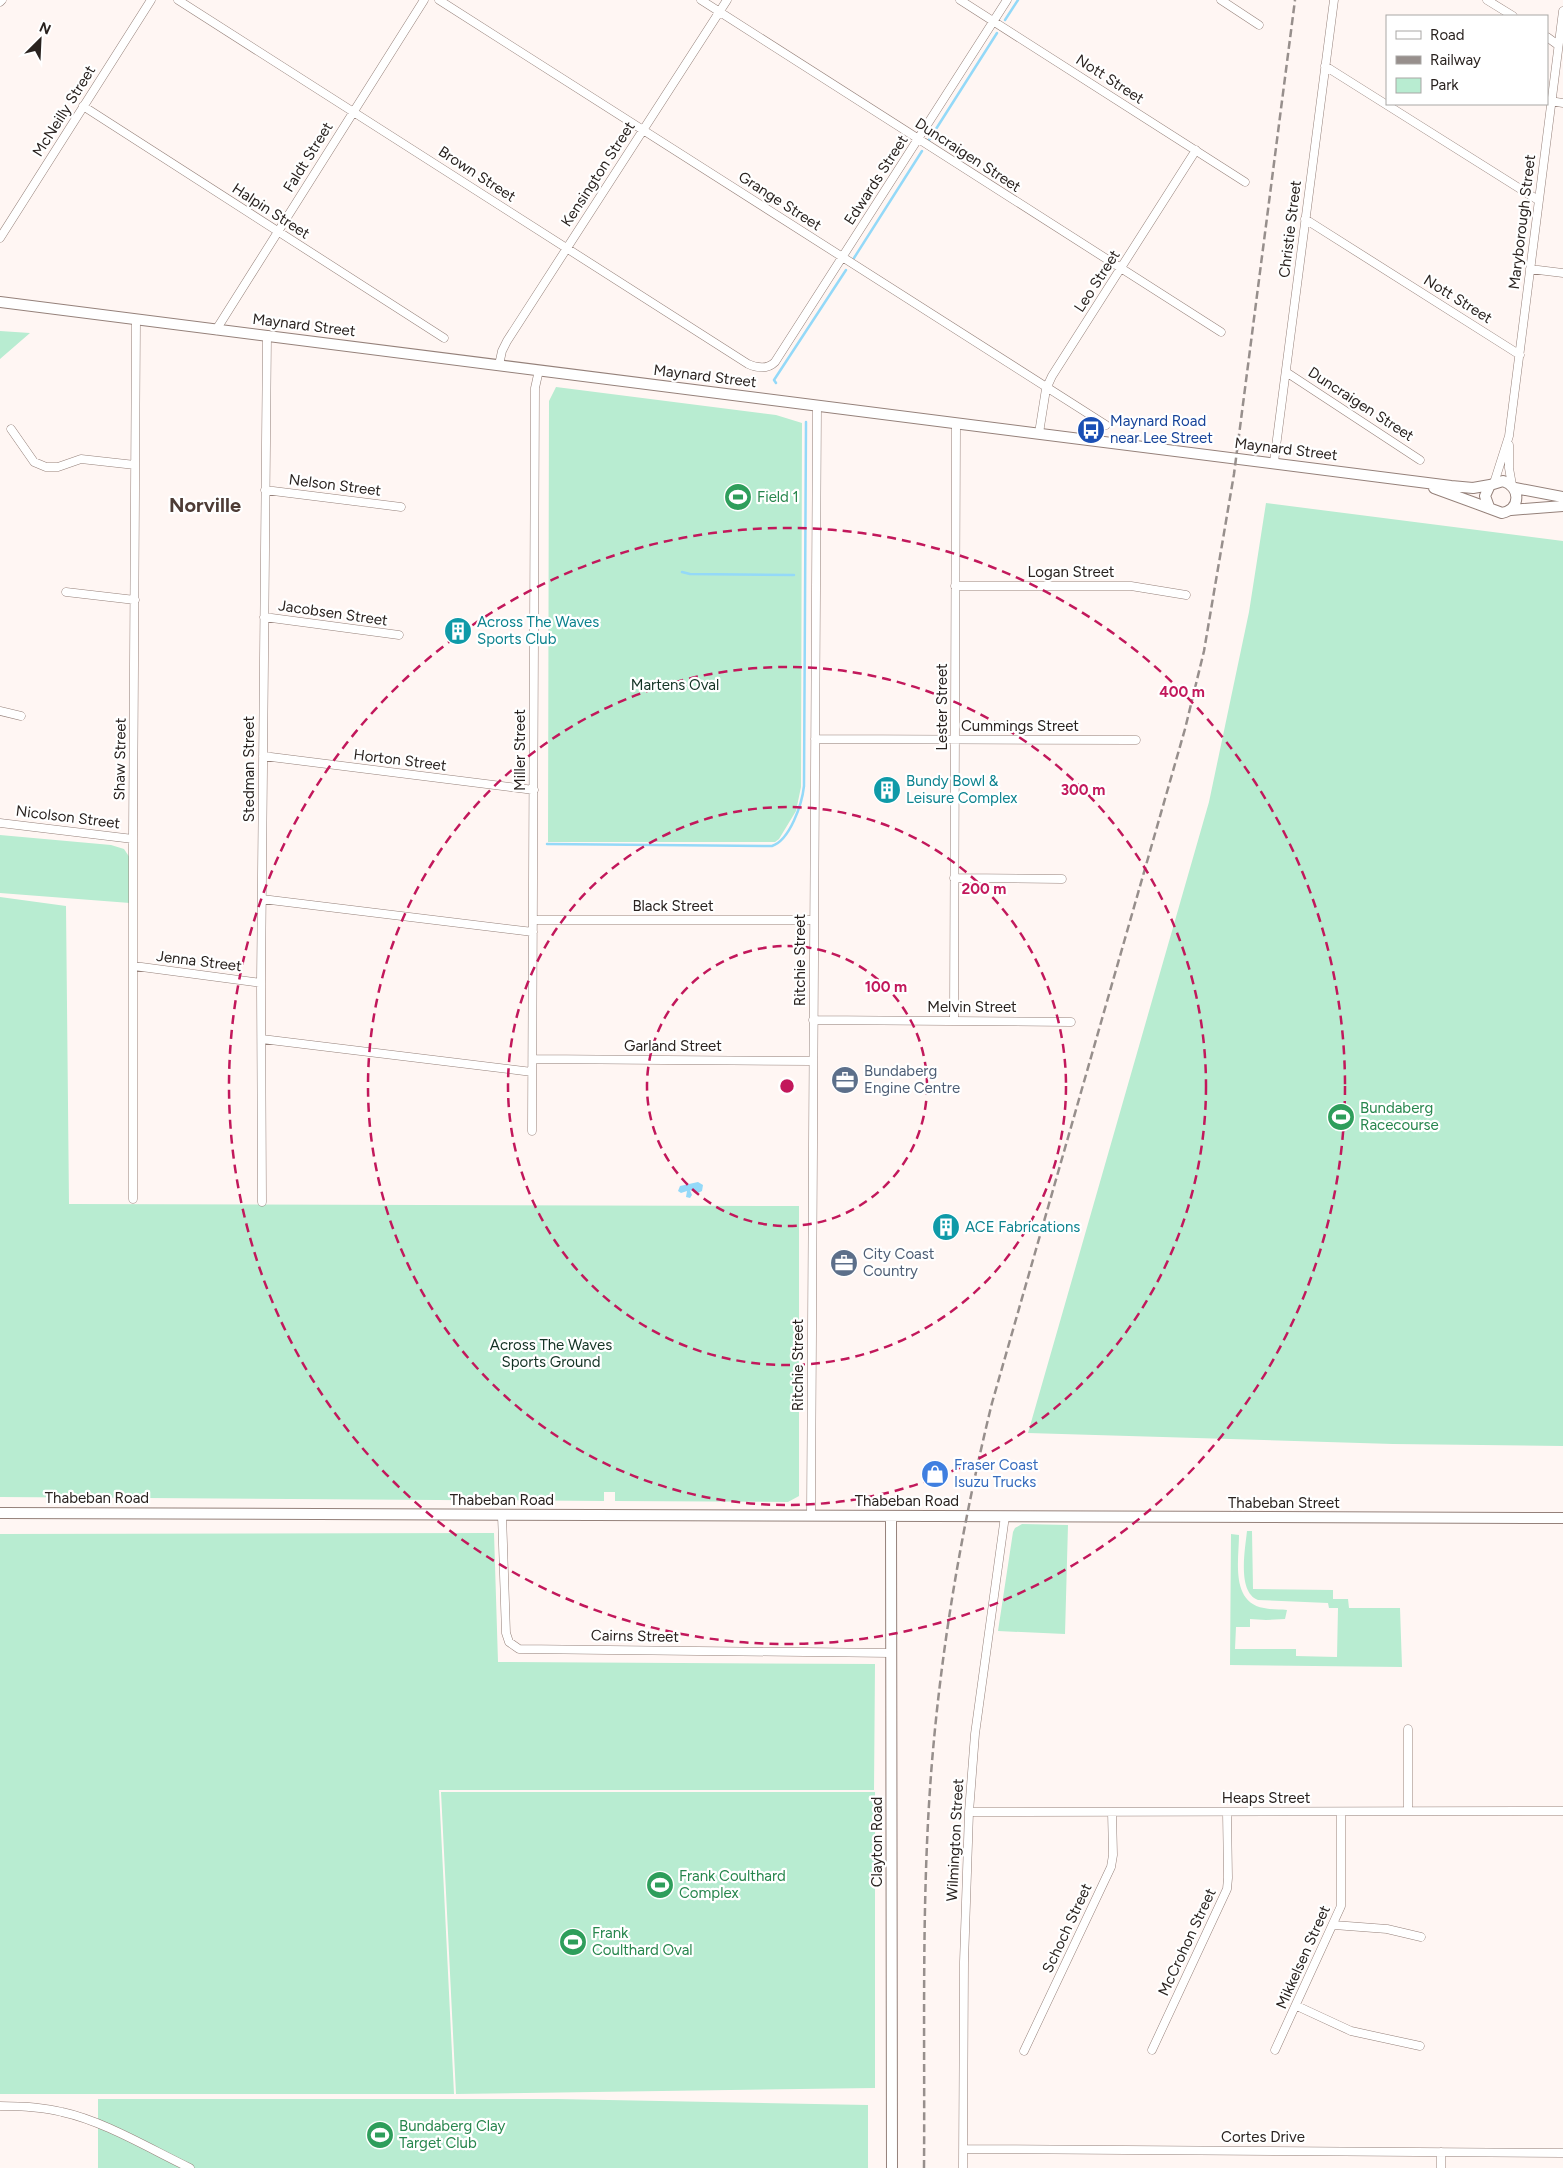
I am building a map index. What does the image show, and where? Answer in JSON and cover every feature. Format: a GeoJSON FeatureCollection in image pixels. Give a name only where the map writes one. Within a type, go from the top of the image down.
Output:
{"type":"FeatureCollection","features":[{"type":"Feature","properties":{"kind":"street","name":"McNeilly Street"},"geometry":{"type":"LineString","coordinates":[[0,238],[151,0]]}},
{"type":"Feature","properties":{"kind":"street","name":"Brown Street"},"geometry":{"type":"LineString","coordinates":[[178,0],[748,364],[763,368]]}},
{"type":"Feature","properties":{"kind":"street","name":"Faldt Street"},"geometry":{"type":"LineString","coordinates":[[216,330],[424,0]]}},
{"type":"Feature","properties":{"kind":"street","name":"Grange Street"},"geometry":{"type":"LineString","coordinates":[[439,0],[1106,425]]}},
{"type":"Feature","properties":{"kind":"street","name":"Duncraigen Street"},"geometry":{"type":"LineString","coordinates":[[701,0],[1220,332]]}},
{"type":"Feature","properties":{"kind":"street","name":"Kensington Street"},"geometry":{"type":"LineString","coordinates":[[499,365],[502,351],[507,341],[727,0]]}},
{"type":"Feature","properties":{"kind":"street","name":"Nott Street"},"geometry":{"type":"LineString","coordinates":[[960,0],[1245,182]]}},
{"type":"Feature","properties":{"kind":"street","name":"Edwards Street"},"geometry":{"type":"LineString","coordinates":[[763,368],[775,362],[1007,0]]}},
{"type":"Feature","properties":{"kind":"street"},"geometry":{"type":"LineString","coordinates":[[1220,0],[1259,25]]}},
{"type":"Feature","properties":{"kind":"street","name":"Christie Street"},"geometry":{"type":"LineString","coordinates":[[1274,462],[1334,0]]}},
{"type":"Feature","properties":{"kind":"street"},"geometry":{"type":"LineString","coordinates":[[1487,0],[1511,15]]}},
{"type":"Feature","properties":{"kind":"street","name":"Maryborough Street"},"geometry":{"type":"LineString","coordinates":[[1492,484],[1508,436],[1520,355],[1550,101],[1563,11]]}},
{"type":"Feature","properties":{"kind":"street"},"geometry":{"type":"LineString","coordinates":[[1548,38],[1558,45]]}},
{"type":"Feature","properties":{"kind":"street"},"geometry":{"type":"LineString","coordinates":[[1326,66],[1386,104]]}},
{"type":"Feature","properties":{"kind":"street"},"geometry":{"type":"LineString","coordinates":[[1550,101],[1563,103]]}},
{"type":"Feature","properties":{"kind":"street"},"geometry":{"type":"LineString","coordinates":[[1388,105],[1538,200]]}},
{"type":"Feature","properties":{"kind":"street","name":"Halpin Street"},"geometry":{"type":"LineString","coordinates":[[83,106],[444,338]]}},
{"type":"Feature","properties":{"kind":"street","name":"Leo Street"},"geometry":{"type":"LineString","coordinates":[[1039,433],[1046,388],[1052,376],[1196,150]]}},
{"type":"Feature","properties":{"kind":"street","name":"Nott Street"},"geometry":{"type":"LineString","coordinates":[[1305,219],[1520,355]]}},
{"type":"Feature","properties":{"kind":"street"},"geometry":{"type":"LineString","coordinates":[[1530,269],[1563,273]]}},
{"type":"Feature","properties":{"kind":"street","name":"Maynard Street"},"geometry":{"type":"LineString","coordinates":[[0,302],[1407,480],[1474,488],[1492,484]]}},
{"type":"Feature","properties":{"kind":"street","name":"Shaw Street"},"geometry":{"type":"LineString","coordinates":[[133,1199],[136,319]]}},
{"type":"Feature","properties":{"kind":"street","name":"Stedman Street"},"geometry":{"type":"LineString","coordinates":[[262,1202],[261,983],[267,336]]}},
{"type":"Feature","properties":{"kind":"street","name":"Miller Street"},"geometry":{"type":"LineString","coordinates":[[532,1131],[535,388],[539,370]]}},
{"type":"Feature","properties":{"kind":"street","name":"Duncraigen Street"},"geometry":{"type":"LineString","coordinates":[[1286,372],[1420,460]]}},
{"type":"Feature","properties":{"kind":"street","name":"Ritchie Street"},"geometry":{"type":"LineString","coordinates":[[811,1516],[817,405]]}},
{"type":"Feature","properties":{"kind":"street","name":"Lester Street"},"geometry":{"type":"LineString","coordinates":[[954,1021],[956,423]]}},
{"type":"Feature","properties":{"kind":"street"},"geometry":{"type":"LineString","coordinates":[[11,430],[34,462],[46,467],[58,467],[81,459],[136,465]]}},
{"type":"Feature","properties":{"kind":"street","name":"Maryborough Street"},"geometry":{"type":"LineString","coordinates":[[1508,436],[1509,468],[1514,487]]}},
{"type":"Feature","properties":{"kind":"street","name":"Maynard Street"},"geometry":{"type":"LineString","coordinates":[[1407,480],[1489,507]]}},
{"type":"Feature","properties":{"kind":"street"},"geometry":{"type":"LineString","coordinates":[[1563,497],[1514,487],[1503,481],[1492,484],[1485,496],[1489,507],[1499,513],[1511,510],[1563,506]]}},
{"type":"Feature","properties":{"kind":"street"},"geometry":{"type":"LineString","coordinates":[[1511,510],[1517,500],[1514,487]]}},
{"type":"Feature","properties":{"kind":"street","name":"Nelson Street"},"geometry":{"type":"LineString","coordinates":[[265,490],[401,507]]}},
{"type":"Feature","properties":{"kind":"street","name":"Logan Street"},"geometry":{"type":"LineString","coordinates":[[955,586],[1131,586],[1186,595]]}},
{"type":"Feature","properties":{"kind":"street"},"geometry":{"type":"LineString","coordinates":[[66,592],[135,600]]}},
{"type":"Feature","properties":{"kind":"street","name":"Jacobsen Street"},"geometry":{"type":"LineString","coordinates":[[264,617],[399,635]]}},
{"type":"Feature","properties":{"kind":"street"},"geometry":{"type":"LineString","coordinates":[[0,710],[21,716]]}},
{"type":"Feature","properties":{"kind":"street","name":"Cummings Street"},"geometry":{"type":"LineString","coordinates":[[815,739],[1136,740]]}},
{"type":"Feature","properties":{"kind":"street","name":"Horton Street"},"geometry":{"type":"LineString","coordinates":[[263,756],[534,790]]}},
{"type":"Feature","properties":{"kind":"street","name":"Nicolson Street"},"geometry":{"type":"LineString","coordinates":[[0,823],[133,839]]}},
{"type":"Feature","properties":{"kind":"street"},"geometry":{"type":"LineString","coordinates":[[954,878],[1062,879]]}},
{"type":"Feature","properties":{"kind":"street"},"geometry":{"type":"LineString","coordinates":[[262,899],[533,932]]}},
{"type":"Feature","properties":{"kind":"street","name":"Black Street"},"geometry":{"type":"LineString","coordinates":[[533,920],[813,920]]}},
{"type":"Feature","properties":{"kind":"street","name":"Jenna Street"},"geometry":{"type":"LineString","coordinates":[[134,966],[261,983]]}},
{"type":"Feature","properties":{"kind":"street","name":"Melvin Street"},"geometry":{"type":"LineString","coordinates":[[813,1020],[1071,1022]]}},
{"type":"Feature","properties":{"kind":"street"},"geometry":{"type":"LineString","coordinates":[[262,1039],[532,1072]]}},
{"type":"Feature","properties":{"kind":"street","name":"Garland Street"},"geometry":{"type":"LineString","coordinates":[[533,1059],[812,1061]]}},
{"type":"Feature","properties":{"kind":"street","name":"Thabeban Road"},"geometry":{"type":"LineString","coordinates":[[0,1513],[1005,1516]]}},
{"type":"Feature","properties":{"kind":"street","name":"Cairns Street"},"geometry":{"type":"LineString","coordinates":[[502,1515],[506,1633],[509,1642],[519,1649],[892,1653]]}},
{"type":"Feature","properties":{"kind":"street","name":"Clayton Road"},"geometry":{"type":"LineString","coordinates":[[891,1516],[892,2168]]}},
{"type":"Feature","properties":{"kind":"street","name":"Thabeban Street"},"geometry":{"type":"LineString","coordinates":[[1005,1516],[1563,1518]]}},
{"type":"Feature","properties":{"kind":"street","name":"Wilmington Street"},"geometry":{"type":"LineString","coordinates":[[963,2168],[964,1962],[969,1812],[975,1734],[1005,1516]]}},
{"type":"Feature","properties":{"kind":"street"},"geometry":{"type":"LineString","coordinates":[[1408,1729],[1408,1810]]}},
{"type":"Feature","properties":{"kind":"street","name":"Heaps Street"},"geometry":{"type":"LineString","coordinates":[[969,1812],[1563,1811]]}},
{"type":"Feature","properties":{"kind":"street","name":"Schoch Street"},"geometry":{"type":"LineString","coordinates":[[1024,2051],[1111,1867],[1114,1856],[1112,1812]]}},
{"type":"Feature","properties":{"kind":"street","name":"McCrohon Street"},"geometry":{"type":"LineString","coordinates":[[1152,2050],[1226,1889],[1228,1878],[1227,1812]]}},
{"type":"Feature","properties":{"kind":"street","name":"Mikkelsen Street"},"geometry":{"type":"LineString","coordinates":[[1275,2050],[1297,2006],[1341,1906],[1341,1812]]}},
{"type":"Feature","properties":{"kind":"street"},"geometry":{"type":"LineString","coordinates":[[1334,1925],[1387,1929],[1421,1937]]}},
{"type":"Feature","properties":{"kind":"street"},"geometry":{"type":"LineString","coordinates":[[1297,2006],[1351,2031],[1420,2046]]}},
{"type":"Feature","properties":{"kind":"street"},"geometry":{"type":"LineString","coordinates":[[0,2106],[26,2106],[87,2119],[190,2168]]}},
{"type":"Feature","properties":{"kind":"street","name":"Cortes Drive"},"geometry":{"type":"LineString","coordinates":[[963,2149],[1563,2153]]}},
{"type":"Feature","properties":{"kind":"street"},"geometry":{"type":"LineString","coordinates":[[1441,2152],[1441,2168]]}},
{"type":"Feature","properties":{"kind":"green space"},"geometry":{"type":"Polygon","coordinates":[[[0,331],[30,333],[0,359],[0,331]]]}},
{"type":"Feature","properties":{"kind":"green space","name":"Martens Oval"},"geometry":{"type":"Polygon","coordinates":[[[556,387],[776,415],[802,423],[801,787],[796,811],[779,839],[775,842],[548,842],[549,401],[556,387]]]}},
{"type":"Feature","properties":{"kind":"green space","name":"Bundaberg Racecourse"},"geometry":{"type":"Polygon","coordinates":[[[1266,503],[1563,541],[1563,1446],[1393,1444],[1028,1433],[1209,802],[1249,612],[1266,503]]]}},
{"type":"Feature","properties":{"kind":"green space"},"geometry":{"type":"Polygon","coordinates":[[[0,835],[111,845],[124,849],[130,858],[130,903],[0,893],[0,835]]]}},
{"type":"Feature","properties":{"kind":"green space","name":"Across The Waves Sports Ground"},"geometry":{"type":"Polygon","coordinates":[[[0,897],[66,906],[69,1204],[799,1206],[799,1496],[788,1502],[615,1501],[615,1492],[604,1492],[604,1501],[0,1497],[0,897]]]}},
{"type":"Feature","properties":{"kind":"green space"},"geometry":{"type":"Polygon","coordinates":[[[1022,1524],[1068,1525],[1065,1634],[998,1631],[1013,1532],[1015,1528],[1022,1524]]]}},
{"type":"Feature","properties":{"kind":"green space"},"geometry":{"type":"Polygon","coordinates":[[[1247,1531],[1252,1531],[1253,1589],[1333,1590],[1333,1599],[1348,1599],[1349,1608],[1400,1608],[1402,1667],[1230,1665],[1231,1534],[1239,1535],[1239,1578],[1241,1589],[1246,1597],[1253,1604],[1264,1608],[1287,1610],[1285,1619],[1250,1619],[1250,1627],[1236,1627],[1235,1649],[1296,1649],[1296,1656],[1337,1657],[1338,1608],[1329,1608],[1328,1603],[1258,1600],[1251,1596],[1247,1589],[1244,1570],[1247,1531]]]}},
{"type":"Feature","properties":{"kind":"green space"},"geometry":{"type":"Polygon","coordinates":[[[494,1533],[498,1662],[875,1664],[874,1790],[439,1790],[454,2094],[0,2094],[0,1534],[494,1533]]]}},
{"type":"Feature","properties":{"kind":"green space","name":"Frank Coulthard Complex"},"geometry":{"type":"Polygon","coordinates":[[[441,1792],[875,1792],[875,2088],[456,2094],[441,1792]]]}},
{"type":"Feature","properties":{"kind":"green space"},"geometry":{"type":"Polygon","coordinates":[[[98,2099],[557,2099],[868,2105],[868,2168],[98,2168],[98,2099]]]}},
{"type":"Feature","properties":{"kind":"water"},"geometry":{"type":"Polygon","coordinates":[[[698,1182],[703,1185],[702,1191],[698,1193],[690,1190],[692,1195],[690,1198],[686,1197],[687,1191],[681,1193],[678,1191],[680,1186],[698,1182]]]}},
{"type":"Feature","properties":{"kind":"waterway"},"geometry":{"type":"LineString","coordinates":[[1005,20],[1018,0]]}},
{"type":"Feature","properties":{"kind":"waterway"},"geometry":{"type":"LineString","coordinates":[[929,140],[997,33]]}},
{"type":"Feature","properties":{"kind":"waterway"},"geometry":{"type":"LineString","coordinates":[[854,258],[922,151]]}},
{"type":"Feature","properties":{"kind":"waterway"},"geometry":{"type":"LineString","coordinates":[[776,383],[774,380],[846,270]]}},
{"type":"Feature","properties":{"kind":"waterway"},"geometry":{"type":"LineString","coordinates":[[547,844],[772,846],[784,837],[790,829],[801,802],[804,786],[806,422]]}},
{"type":"Feature","properties":{"kind":"waterway"},"geometry":{"type":"LineString","coordinates":[[682,572],[690,574],[794,575]]}},
{"type":"Feature","properties":{"kind":"railway"},"geometry":{"type":"LineString","coordinates":[[924,2168],[926,1863],[936,1717],[955,1581],[992,1403],[1185,729],[1204,651],[1234,474],[1295,0]]}},
{"type":"Feature","properties":{"kind":"place","name":"Maynard Road near Lee Street"},"geometry":{"type":"Point","coordinates":[1091,430]}},
{"type":"Feature","properties":{"kind":"place","name":"Field 1"},"geometry":{"type":"Point","coordinates":[738,497]}},
{"type":"Feature","properties":{"kind":"place","name":"Across The Waves Sports Club"},"geometry":{"type":"Point","coordinates":[458,631]}},
{"type":"Feature","properties":{"kind":"place","name":"Bundy Bowl & Leisure Complex"},"geometry":{"type":"Point","coordinates":[887,790]}},
{"type":"Feature","properties":{"kind":"place","name":"Bundaberg Engine Centre"},"geometry":{"type":"Point","coordinates":[845,1080]}},
{"type":"Feature","properties":{"kind":"place","name":"Bundaberg Racecourse"},"geometry":{"type":"Point","coordinates":[1341,1117]}},
{"type":"Feature","properties":{"kind":"place","name":"ACE Fabrications"},"geometry":{"type":"Point","coordinates":[946,1227]}},
{"type":"Feature","properties":{"kind":"place","name":"City Coast Country"},"geometry":{"type":"Point","coordinates":[844,1263]}},
{"type":"Feature","properties":{"kind":"place","name":"Fraser Coast Isuzu Trucks"},"geometry":{"type":"Point","coordinates":[935,1474]}},
{"type":"Feature","properties":{"kind":"place","name":"Frank Coulthard Complex"},"geometry":{"type":"Point","coordinates":[660,1885]}},
{"type":"Feature","properties":{"kind":"place","name":"Frank Coulthard Oval"},"geometry":{"type":"Point","coordinates":[573,1942]}},
{"type":"Feature","properties":{"kind":"place","name":"Bundaberg Clay Target Club"},"geometry":{"type":"Point","coordinates":[380,2135]}},
{"type":"Feature","properties":{"kind":"district","name":"Norville"},"geometry":{"type":"Point","coordinates":[205,505]}}]}
